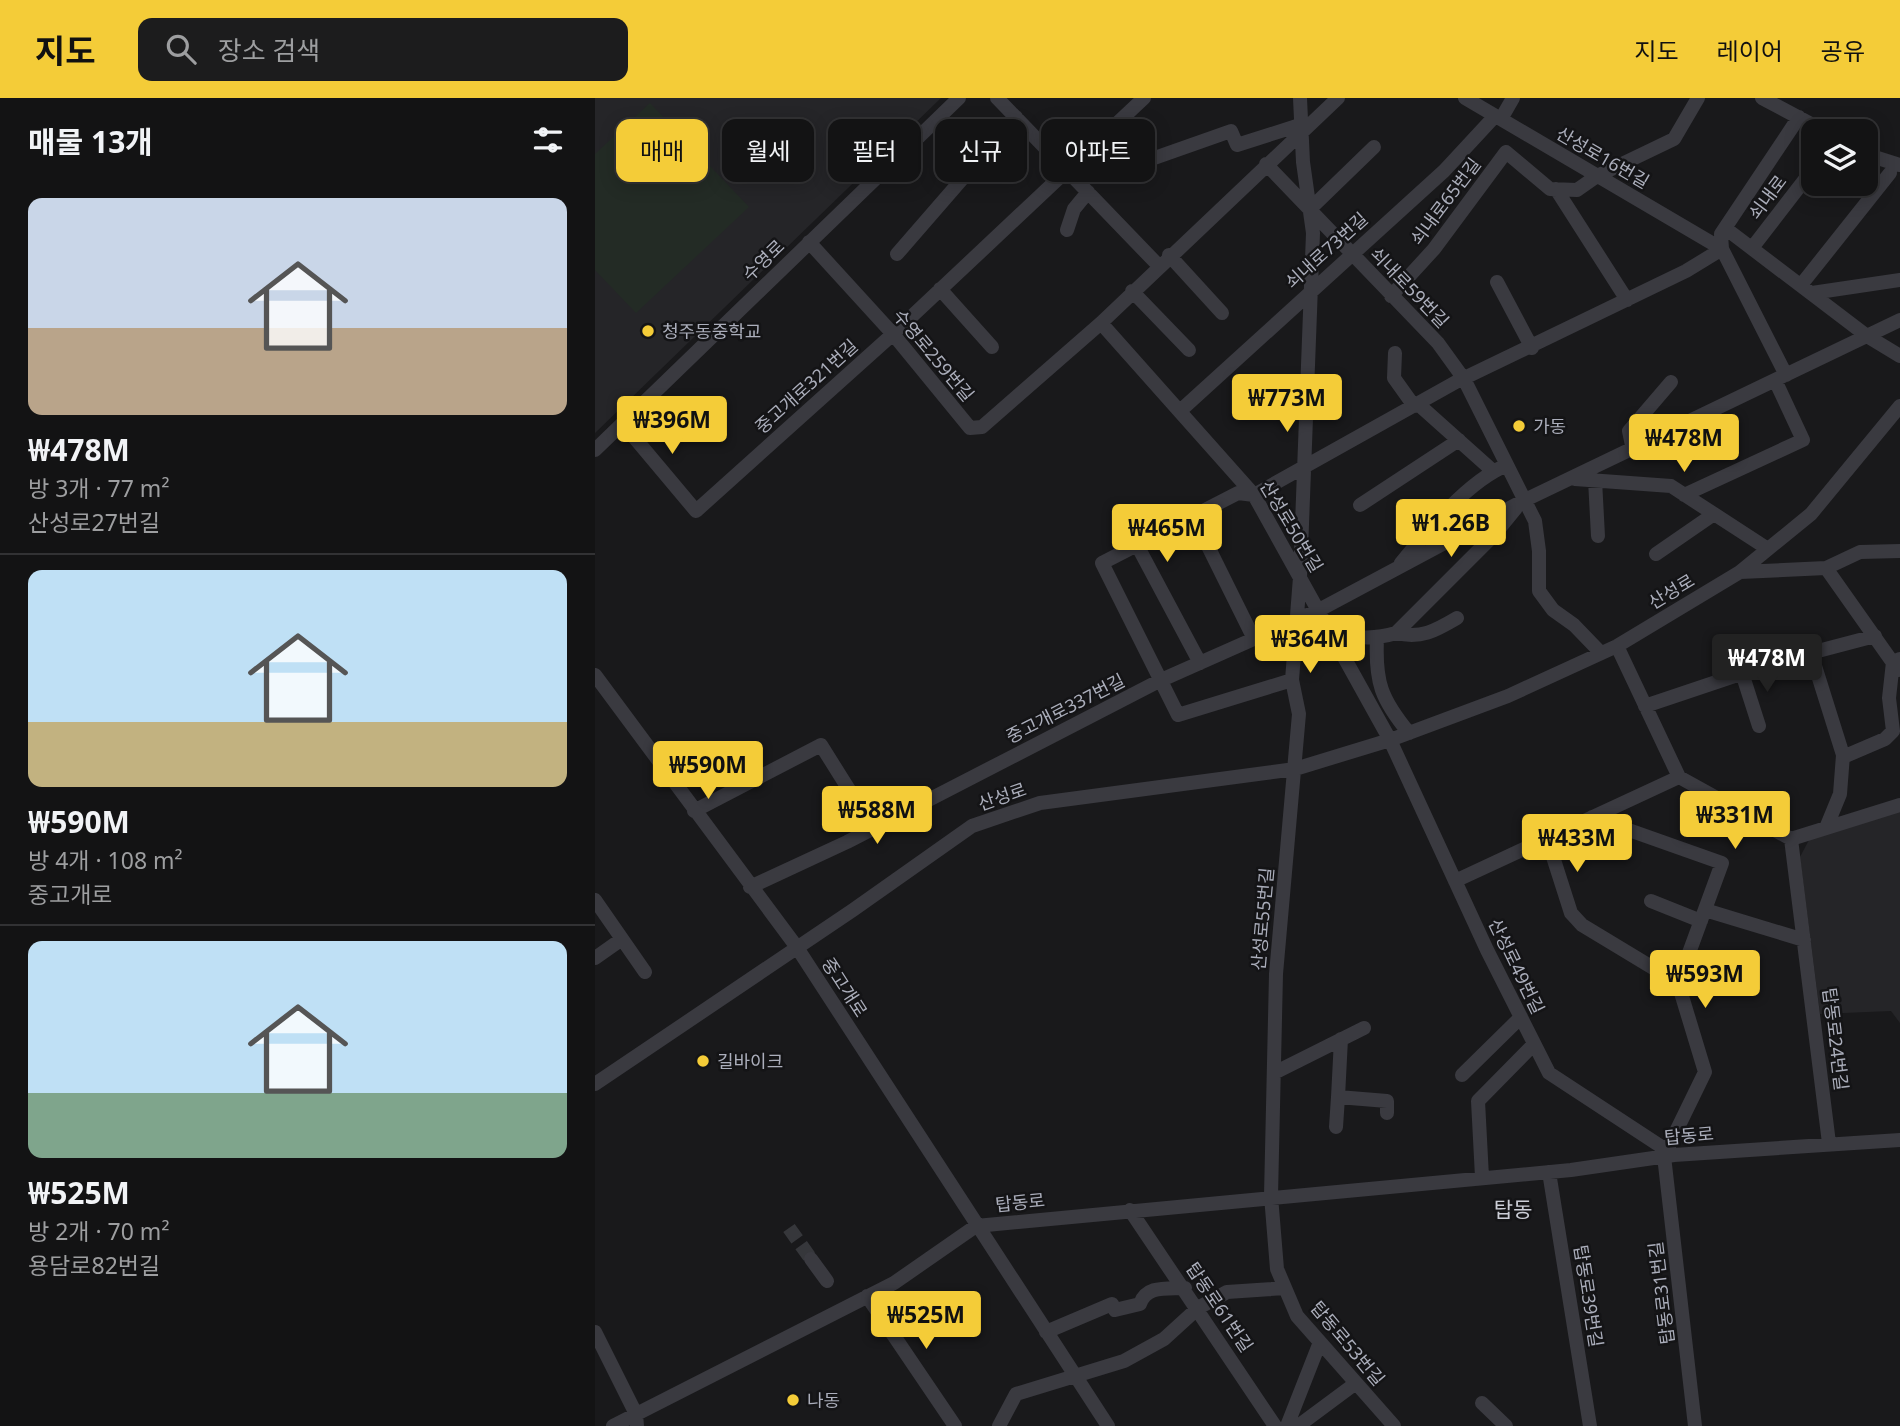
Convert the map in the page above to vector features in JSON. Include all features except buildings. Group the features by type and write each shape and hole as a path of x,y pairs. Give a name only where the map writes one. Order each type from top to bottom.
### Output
{"street":[{"name":"수영로","path":"595,450 959,98"},
{"path":"997,98 1041,143"},
{"name":"중고개로321번길","path":"1122,119 1144,98"},
{"path":"1300,98 1313,233 1300,577"},
{"name":"수영로259번길","path":"809,242 893,334 970,428 982,427 1101,323 1303,127 1338,98"},
{"name":"산성로16번길","path":"1465,98 1722,249"},
{"name":"쇠내로73번길","path":"1180,411 1444,171 1498,118 1513,98"},
{"path":"1556,189 1577,190 1597,176 1674,139 1698,98"},
{"path":"1762,98 1802,119"},
{"path":"897,254 1016,117"},
{"path":"1684,495 1803,440 1781,377 1722,249 1721,233 1799,117"},
{"name":"수영로259번길","path":"1155,158 1231,131 1237,145 1303,127"},
{"path":"1310,209 1374,147"},
{"name":"쇠내로65번길","path":"1391,296 1434,248 1506,152 1550,189 1556,189"},
{"path":"1806,289 1897,172 1878,161"},
{"name":"쇠내로59번길","path":"1266,164 1437,343 1464,379 1500,468 1535,521 1539,591 1553,610 1573,625 1601,653"},
{"name":"중고개로321번길","path":"622,424 696,511 893,334 1054,182"},
{"path":"1078,182 1222,313"},
{"name":"쇠내로","path":"1752,248 1801,185"},
{"path":"1556,189 1627,300"},
{"path":"1067,230 1075,209 1088,192"},
{"path":"1725,228 1867,336 1900,356"},
{"path":"1292,680 1178,715 1102,563 1238,493 1254,495 1464,379 1686,271 1722,249"},
{"path":"1806,289 1900,280"},
{"path":"1497,282 1532,347"},
{"path":"940,289 992,347"},
{"path":"1132,291 1189,350"},
{"name":"중고개로337번길","path":"750,887 873,828 1161,680 1319,610 1523,501 1574,479 1900,320"},
{"name":"산성로50번길","path":"1101,323 1254,495 1390,740"},
{"path":"1395,353 1394,378 1416,405 1459,440 1500,468"},
{"path":"1633,450 1629,431 1671,382"},
{"name":"산성로","path":"595,1084 853,910 972,826 1040,803 1295,769 1390,740 1508,696 1617,646 1740,572 1811,514 1900,406"},
{"path":"1360,505 1459,440"},
{"name":"중고개로337번길","path":"1397,568 1433,525 1500,468"},
{"path":"1574,479 1671,486 1768,549"},
{"path":"1595,480 1598,536"},
{"path":"1331,632 1354,638 1377,639 1396,633 1494,535 1523,501"},
{"path":"1656,554 1714,514"},
{"path":"1193,516 1254,639"},
{"path":"1137,545 1200,663"},
{"path":"1740,572 1826,568 1860,552 1900,551"},
{"path":"1826,568 1898,665 1889,698 1896,737 1843,757"},
{"name":"산성로55번길","path":"1271,1196 1276,974 1299,714 1292,680 1300,577"},
{"path":"1396,633 1413,637 1431,633 1457,618"},
{"path":"1645,706 1742,673 1875,636"},
{"path":"1377,639 1375,669 1385,703 1409,733"},
{"path":"1617,646 1679,777 1791,839 1900,806"},
{"path":"1811,653 1826,705 1832,712 1843,757 1840,794 1826,828"},
{"path":"1742,673 1759,726"},
{"name":"중고개로","path":"595,675 796,946 1108,1426"},
{"name":"산성로49번길","path":"1390,740 1549,1073 1668,1154"},
{"path":"694,811 821,746 873,828"},
{"path":"1455,881 1679,777"},
{"path":"1592,817 1722,863 1678,983 1705,1072 1668,1154"},
{"path":"1548,838 1571,913 1582,925 1678,983"},
{"name":"탑동로24번길","path":"1791,839 1829,1143"},
{"path":"595,900 645,972"},
{"path":"1651,901 1804,940"},
{"path":"595,958 622,939"},
{"path":"1462,1075 1521,1017"},
{"path":"1274,1073 1364,1028"},
{"path":"1336,1127 1341,1040"},
{"path":"1482,1177 1478,1101 1534,1044"},
{"path":"1338,1097 1387,1107"},
{"name":"탑동로","path":"613,1426 636,1420 894,1283 976,1226 1271,1196 1549,1172 1668,1154 1900,1140"},
{"name":"탑동로31번길","path":"1668,1154 1695,1426"},
{"name":"탑동로39번길","path":"1549,1172 1590,1426"},
{"name":"탑동로53번길","path":"1271,1196 1277,1269 1297,1316 1394,1426"},
{"name":"탑동로61번길","path":"1130,1210 1185,1288 1270,1424"},
{"path":"811,1259 827,1281"},
{"path":"1046,1332 1112,1304 1115,1310 1140,1304 1143,1294 1149,1290 1185,1288"},
{"path":"999,1426 1016,1394 1123,1361 1146,1350 1198,1308 1227,1292 1285,1288"},
{"path":"867,1296 955,1426"},
{"path":"595,1332 601,1357 636,1420"},
{"path":"1287,1426 1320,1342"},
{"path":"1298,1426 1356,1383"},
{"path":"1482,1403 1506,1426"}],"shaded area":[{"name":"청주동중학교","path":"595,98 941,98 919,119 828,119 828,182 854,182 595,433"},
{"path":"650,103 665,119 633,119"},
{"path":"616,135 616,182 708,182 708,164 722,182 725,182 749,207 636,313 595,270 595,154"},
{"path":"1900,811 1900,1023 1891,1011 1820,1014 1800,857 1810,838"}],"tunnel":[{"path":"789,1228 811,1259"}],"place":[{"name":"청주동중학교","path":"648,331"},
{"name":"가동","path":"1519,426"},
{"name":"길바이크","path":"703,1061"},
{"name":"나동","path":"793,1400"}],"district":[{"name":"탑동","path":"1513,1209"}]}
